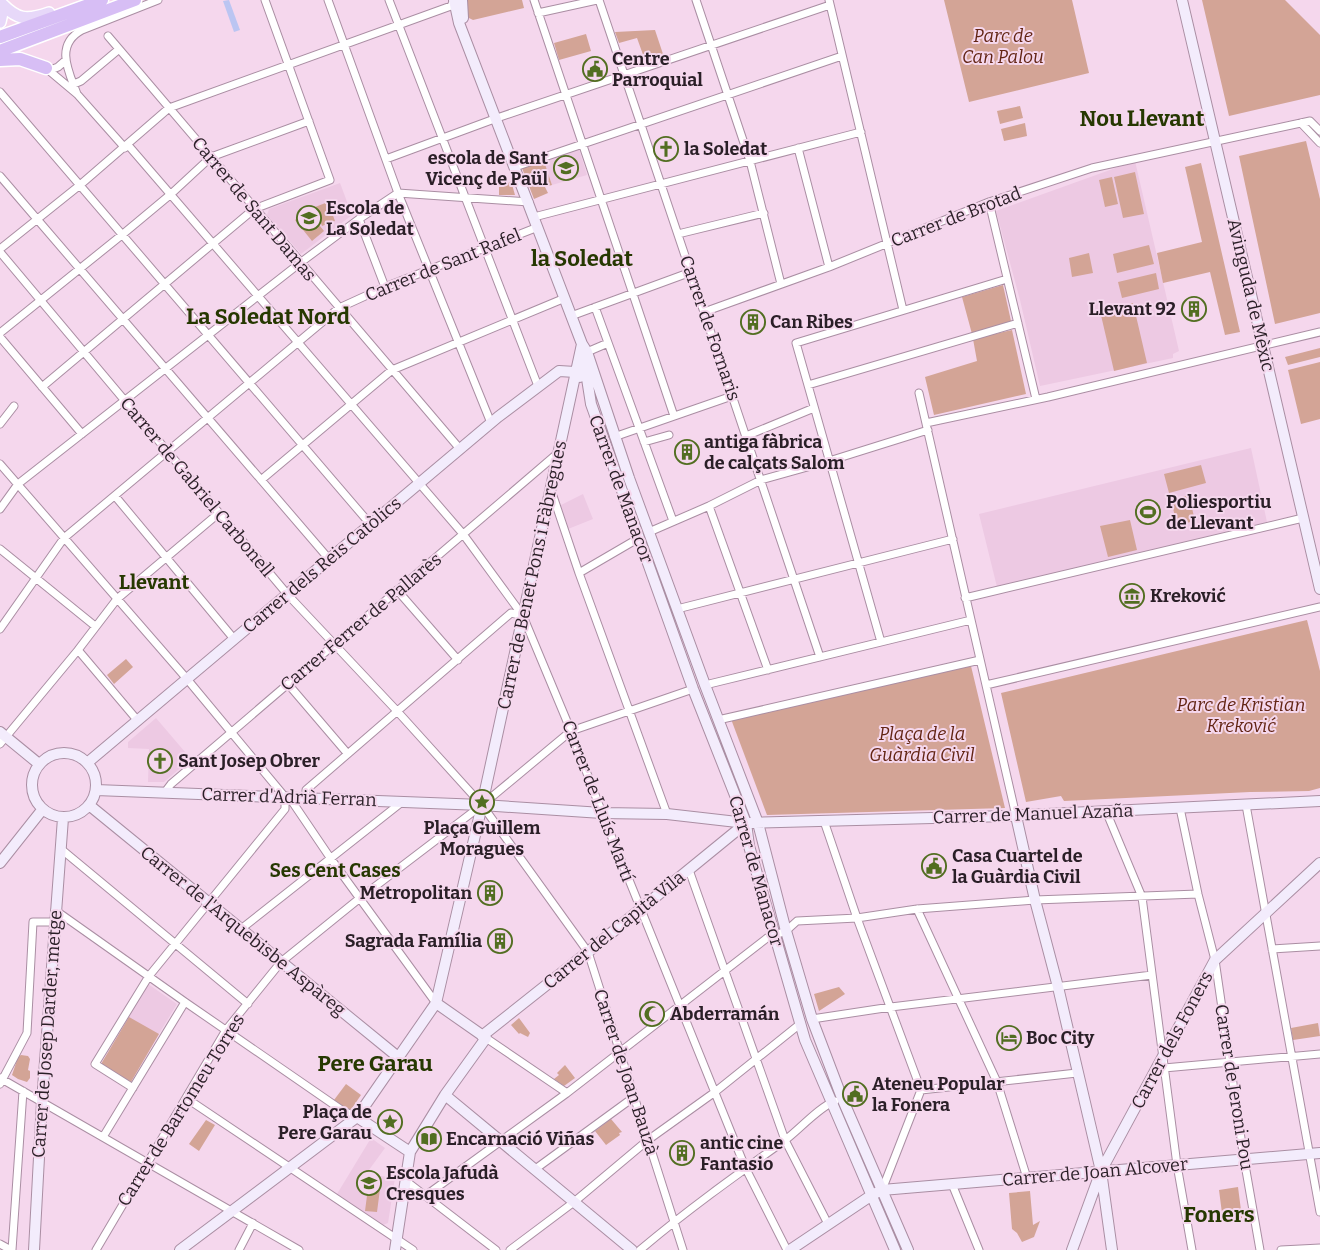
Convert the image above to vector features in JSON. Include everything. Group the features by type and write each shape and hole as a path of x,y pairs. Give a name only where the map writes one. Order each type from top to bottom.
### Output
{"highway":[{"path":"0,37 102,0"},
{"path":"0,51 134,4"},
{"path":"0,56 134,4"},
{"path":"0,32 37,17"},
{"path":"0,60 20,59 49,69"}],"main road":[{"path":"0,2 18,17 28,19 84,0"},
{"path":"0,8 2,13 0,22"}],"street":[{"path":"77,94 66,60 68,44 76,33 134,4 158,0"},
{"path":"42,387 254,209 330,180 265,0"},
{"path":"328,0 398,193 491,423"},
{"path":"389,0 538,386"},
{"path":"534,0 674,416"},
{"path":"538,13 598,0"},
{"name":"Carrer de Fornaris","path":"598,0 820,657"},
{"path":"696,0 750,161 781,284"},
{"name":"Avinguda de Mèxic","path":"1182,0 1320,589"},
{"path":"386,159 497,118 711,46 829,2 903,310"},
{"path":"0,250 80,185 169,108 455,3"},
{"name":"Carrer de Manacor","path":"455,3 462,17 466,39"},
{"name":"Carrer de Manacor","path":"455,3 466,39 571,316 583,352 595,403 614,438 758,823 786,931 812,1019 842,1098 908,1250"},
{"name":"Carrer de Sant Damas","path":"108,36 460,449"},
{"path":"74,84 81,81 118,50"},
{"path":"516,167 842,56"},
{"path":"49,69 58,67 66,60"},
{"path":"49,69 74,84"},
{"name":"Carrer de Lluís Martí","path":"49,69 77,94 171,194 463,534 523,616 572,731 640,909 745,1167 789,1250"},
{"path":"0,92 372,525"},
{"name":"Carrer de Brotad","path":"704,312 829,267 989,202 1092,168 1320,118"},
{"path":"0,333 171,194 211,157 309,121"},
{"path":"1310,121 1320,131"},
{"path":"1301,123 1320,143"},
{"path":"534,217 860,132"},
{"path":"798,148 829,267"},
{"path":"0,176 330,560"},
{"path":"0,509 18,484 258,295 359,219 398,193 529,202"},
{"path":"989,202 1036,399"},
{"path":"678,234 764,213"},
{"path":"359,219 385,287"},
{"name":"Carrer de Sant Rafel","path":"0,630 64,538 339,308 385,287 538,227"},
{"name":"Carrer de Gabriel Carbonell","path":"0,250 167,453 288,594 397,710 482,805"},
{"path":"571,316 690,272"},
{"path":"881,642 796,343 1007,279"},
{"path":"261,480 392,370 564,298"},
{"path":"595,307 672,522"},
{"path":"808,385 1018,323"},
{"path":"649,532 709,506 761,480 829,461 927,426 1320,332"},
{"path":"0,337 82,434"},
{"path":"583,352 608,343"},
{"name":"Carrer de Manacor","path":"583,352 588,385 639,538 693,689 746,823 749,846 805,1040 895,1250"},
{"name":"Carrer dels Reis Catòlics","path":"88,764 491,423 583,352"},
{"name":"Carrer de Benet Pons i Fàbregues","path":"436,1003 482,805 575,372 583,352"},
{"path":"559,371 575,372 588,385"},
{"path":"559,371 567,380 570,402"},
{"path":"919,393 1035,900 1058,987 1101,1171 1112,1250"},
{"path":"614,438 732,396"},
{"name":"Carrer de Manacor","path":"570,402 578,400 595,403"},
{"path":"0,424 14,406"},
{"path":"746,436 814,408"},
{"path":"644,442 669,435"},
{"name":"Carrer Ferrer de Pallarès","path":"165,792 170,784 558,453"},
{"path":"0,464 287,797 436,1003 567,1093"},
{"path":"551,490 579,573 667,814"},
{"path":"115,496 234,639"},
{"path":"709,506 768,670"},
{"path":"39,764 2,737 78,650 117,599 219,513"},
{"path":"966,598 1303,518"},
{"path":"579,573 639,538"},
{"path":"677,609 953,539"},
{"path":"0,549 95,626"},
{"path":"398,590 458,660"},
{"path":"986,684 1320,607"},
{"path":"306,798 306,790 347,753 511,613 523,616"},
{"path":"677,644 689,655 695,673 705,685 971,620"},
{"path":"78,650 138,721"},
{"path":"718,720 980,660"},
{"path":"288,684 347,753"},
{"path":"572,731 693,689"},
{"name":"Carrer de Bartomeu Torres","path":"96,1250 226,1030 281,962 360,898 482,805 572,731"},
{"path":"58,753 69,753 79,757 88,764 96,780 96,790 89,805 77,814 63,818 52,816 42,810 32,793 31,782 39,764 48,757 58,753"},
{"name":"Carrer d'Adrià Ferran","path":"96,790 482,805 602,813"},
{"path":"133,1088 95,1064 148,976 285,809 287,797"},
{"name":"Carrer de Manuel Azaña","path":"602,813 667,814 758,823 1016,816 1320,801"},
{"path":"241,929 402,802"},
{"name":"Carrer de l'Arquebisbe Aspàreg","path":"89,805 398,1057"},
{"name":"Carrer de Joan Bauzà","path":"482,805 588,952 683,1250"},
{"path":"1246,805 1292,1056 1315,1153 1320,1212"},
{"name":"Carrer de Jeroni Pou","path":"1180,808 1198,894 1215,960 1244,1159 1260,1250"},
{"path":"0,864 42,810"},
{"path":"1106,811 1142,897 1177,1165 1192,1250"},
{"name":"Carrer de Josep Darder, metge","path":"34,1250 54,922 63,818"},
{"path":"824,821 857,918 921,1090 882,1190"},
{"name":"Carrer del Capità Vila","path":"484,1037 746,823"},
{"path":"61,850 248,1004"},
{"name":"Carrer dels Foners","path":"1072,1250 1101,1171 1163,1063 1215,960 1320,863"},
{"path":"689,870 785,1140 828,1224"},
{"path":"425,1196 567,1093 767,938 786,931 797,921 857,918 917,909 1035,900 1198,894"},
{"path":"917,909 997,1082 1027,1178"},
{"path":"55,910 343,1111 357,1117 410,1152"},
{"path":"54,922 33,922 27,1032 1,1080 299,1250"},
{"path":"1272,949 1320,946"},
{"path":"812,1019 959,998 1152,974"},
{"path":"103,1137 185,1002"},
{"path":"180,1250 357,1117 436,1003"},
{"path":"510,1250 574,1202 648,1140 715,1092 800,1024"},
{"path":"395,1250 410,1152 484,1037"},
{"path":"1163,1063 1230,1062 1320,1054"},
{"path":"921,1090 1077,1073"},
{"name":"Carrer de Josep Darder, metge","path":"11,1250 23,1091"},
{"path":"445,1095 632,1250"},
{"path":"534,1170 634,1097"},
{"path":"186,1098 413,1250"},
{"path":"640,1250 745,1167 785,1140 832,1102 842,1098"},
{"name":"Carrer de Joan Alcover","path":"789,1250 882,1190 1315,1153"},
{"path":"406,1181 496,1250"},
{"path":"952,1184 979,1250"},
{"path":"239,1250 253,1223"},
{"path":"0,1244 11,1250"},
{"path":"1281,1250 1320,1248"}],"shaded area":[{"name":"escola de Sant Vicenç de Paül","path":"579,149 587,175 552,185 544,161"},
{"path":"1135,161 1179,351 1173,354 1173,358 1040,386 1020,300 996,211"},
{"name":"Escola de La Soledat","path":"340,183 352,215 301,254 267,215 269,209"},
{"path":"1251,448 1267,522 997,587 979,514"},
{"path":"583,494 593,519 568,529 559,506"},
{"path":"156,718 191,759 164,782 148,782 149,749 128,748 128,742"},
{"path":"148,984 177,1004 151,1047 121,1030"},
{"name":"Escola Jafudà Cresques","path":"371,1138 385,1148 366,1174 395,1178 388,1223 383,1225 337,1194"}],"green space":[{"path":"468,0 522,0 524,8 473,20 467,17"},
{"name":"Parc de Can Palou","path":"944,0 1072,0 1089,73 969,102"},
{"path":"1202,0 1285,0 1320,35 1320,95 1229,116"},
{"path":"655,30 664,57 646,63 637,38 619,43 615,32"},
{"path":"586,34 591,51 559,60 554,43"},
{"path":"1020,106 1023,118 1000,124 997,111"},
{"path":"1025,123 1027,136 1004,141 1001,129"},
{"path":"1306,141 1320,199 1320,313 1275,324 1239,156"},
{"path":"544,161 552,185 545,187 548,193 534,199 522,168"},
{"path":"1201,163 1240,332 1225,335 1210,272 1163,283 1157,253 1202,242 1185,167"},
{"path":"1135,172 1144,214 1123,218 1114,177"},
{"path":"1112,177 1118,204 1105,207 1099,180"},
{"path":"511,181 515,195 499,195 499,187 503,187"},
{"path":"328,202 335,221 322,226 315,207"},
{"path":"307,210 324,231 312,241 295,220"},
{"path":"1149,245 1154,264 1117,273 1113,254"},
{"path":"1089,253 1093,273 1072,277 1069,258"},
{"path":"1156,273 1159,289 1122,298 1118,282"},
{"path":"1003,285 1011,321 972,334 962,297"},
{"path":"1133,303 1147,363 1114,371 1100,311"},
{"path":"1012,330 1026,394 934,415 925,377 977,361 973,339"},
{"path":"1320,348 1320,357 1288,365 1285,357"},
{"path":"1320,362 1320,419 1301,424 1288,370"},
{"path":"1201,465 1206,483 1169,493 1164,474"},
{"path":"1189,495 1195,521 1177,525 1171,500"},
{"path":"1130,520 1137,550 1108,557 1100,526"},
{"name":"Parc de Kristian Kreković","path":"1307,620 1320,671 1320,788 1309,791 1064,801 1061,796 1026,802 1001,693"},
{"path":"126,659 133,667 114,684 107,675"},
{"name":"Plaça de la Guàrdia Civil","path":"971,666 1005,808 767,815 731,719"},
{"path":"839,987 845,994 819,1011 814,994"},
{"path":"129,1017 159,1034 131,1082 101,1064"},
{"path":"519,1018 530,1033 528,1037 519,1034 511,1025"},
{"path":"1318,1023 1320,1036 1293,1040 1291,1028"},
{"path":"21,1055 28,1056 30,1059 28,1070 30,1071 30,1078 27,1082 12,1075 18,1057"},
{"path":"565,1065 575,1078 564,1086 554,1079"},
{"path":"346,1084 361,1095 350,1111 334,1100"},
{"path":"611,1119 622,1132 606,1145 595,1131"},
{"path":"206,1120 215,1125 199,1151 189,1144"},
{"path":"1238,1187 1242,1218 1223,1221 1219,1190"},
{"path":"368,1188 380,1189 377,1212 365,1211"},
{"path":"1030,1191 1033,1225 1040,1221 1034,1237 1022,1242 1017,1233 1012,1229 1009,1193"}],"water":[{"path":"229,0 240,30 234,32 223,1"}],"place":[{"name":"Centre Parroquial","path":"595,69"},
{"name":"la Soledat","path":"666,149"},
{"name":"escola de Sant Vicenç de Paül","path":"566,168"},
{"name":"Escola de La Soledat","path":"309,218"},
{"name":"Llevant 92","path":"1194,309"},
{"name":"Can Ribes","path":"753,322"},
{"name":"antiga fàbrica de calçats Salom","path":"687,452"},
{"name":"Poliesportiu de Llevant","path":"1148,512"},
{"name":"Kreković","path":"1132,596"},
{"name":"Sant Josep Obrer","path":"160,761"},
{"name":"Plaça Guillem Moragues","path":"482,802"},
{"name":"Casa Cuartel de la Guàrdia Civil","path":"934,866"},
{"name":"Metropolitan","path":"490,893"},
{"name":"Sagrada Família","path":"500,941"},
{"name":"Abderramán","path":"652,1014"},
{"name":"Boc City","path":"1009,1038"},
{"name":"Ateneu Popular la Fonera","path":"855,1094"},
{"name":"Plaça de Pere Garau","path":"390,1122"},
{"name":"Encarnació Viñas","path":"429,1139"},
{"name":"antic cine Fantasio","path":"682,1153"},
{"name":"Escola Jafudà Cresques","path":"369,1183"}],"district":[{"name":"Nou Llevant","path":"1142,118"},
{"name":"la Soledat","path":"582,258"},
{"name":"La Soledat Nord","path":"268,316"},
{"name":"Llevant","path":"154,582"},
{"name":"Ses Cent Cases","path":"335,870"},
{"name":"Pere Garau","path":"375,1063"},
{"name":"Foners","path":"1219,1214"}]}
